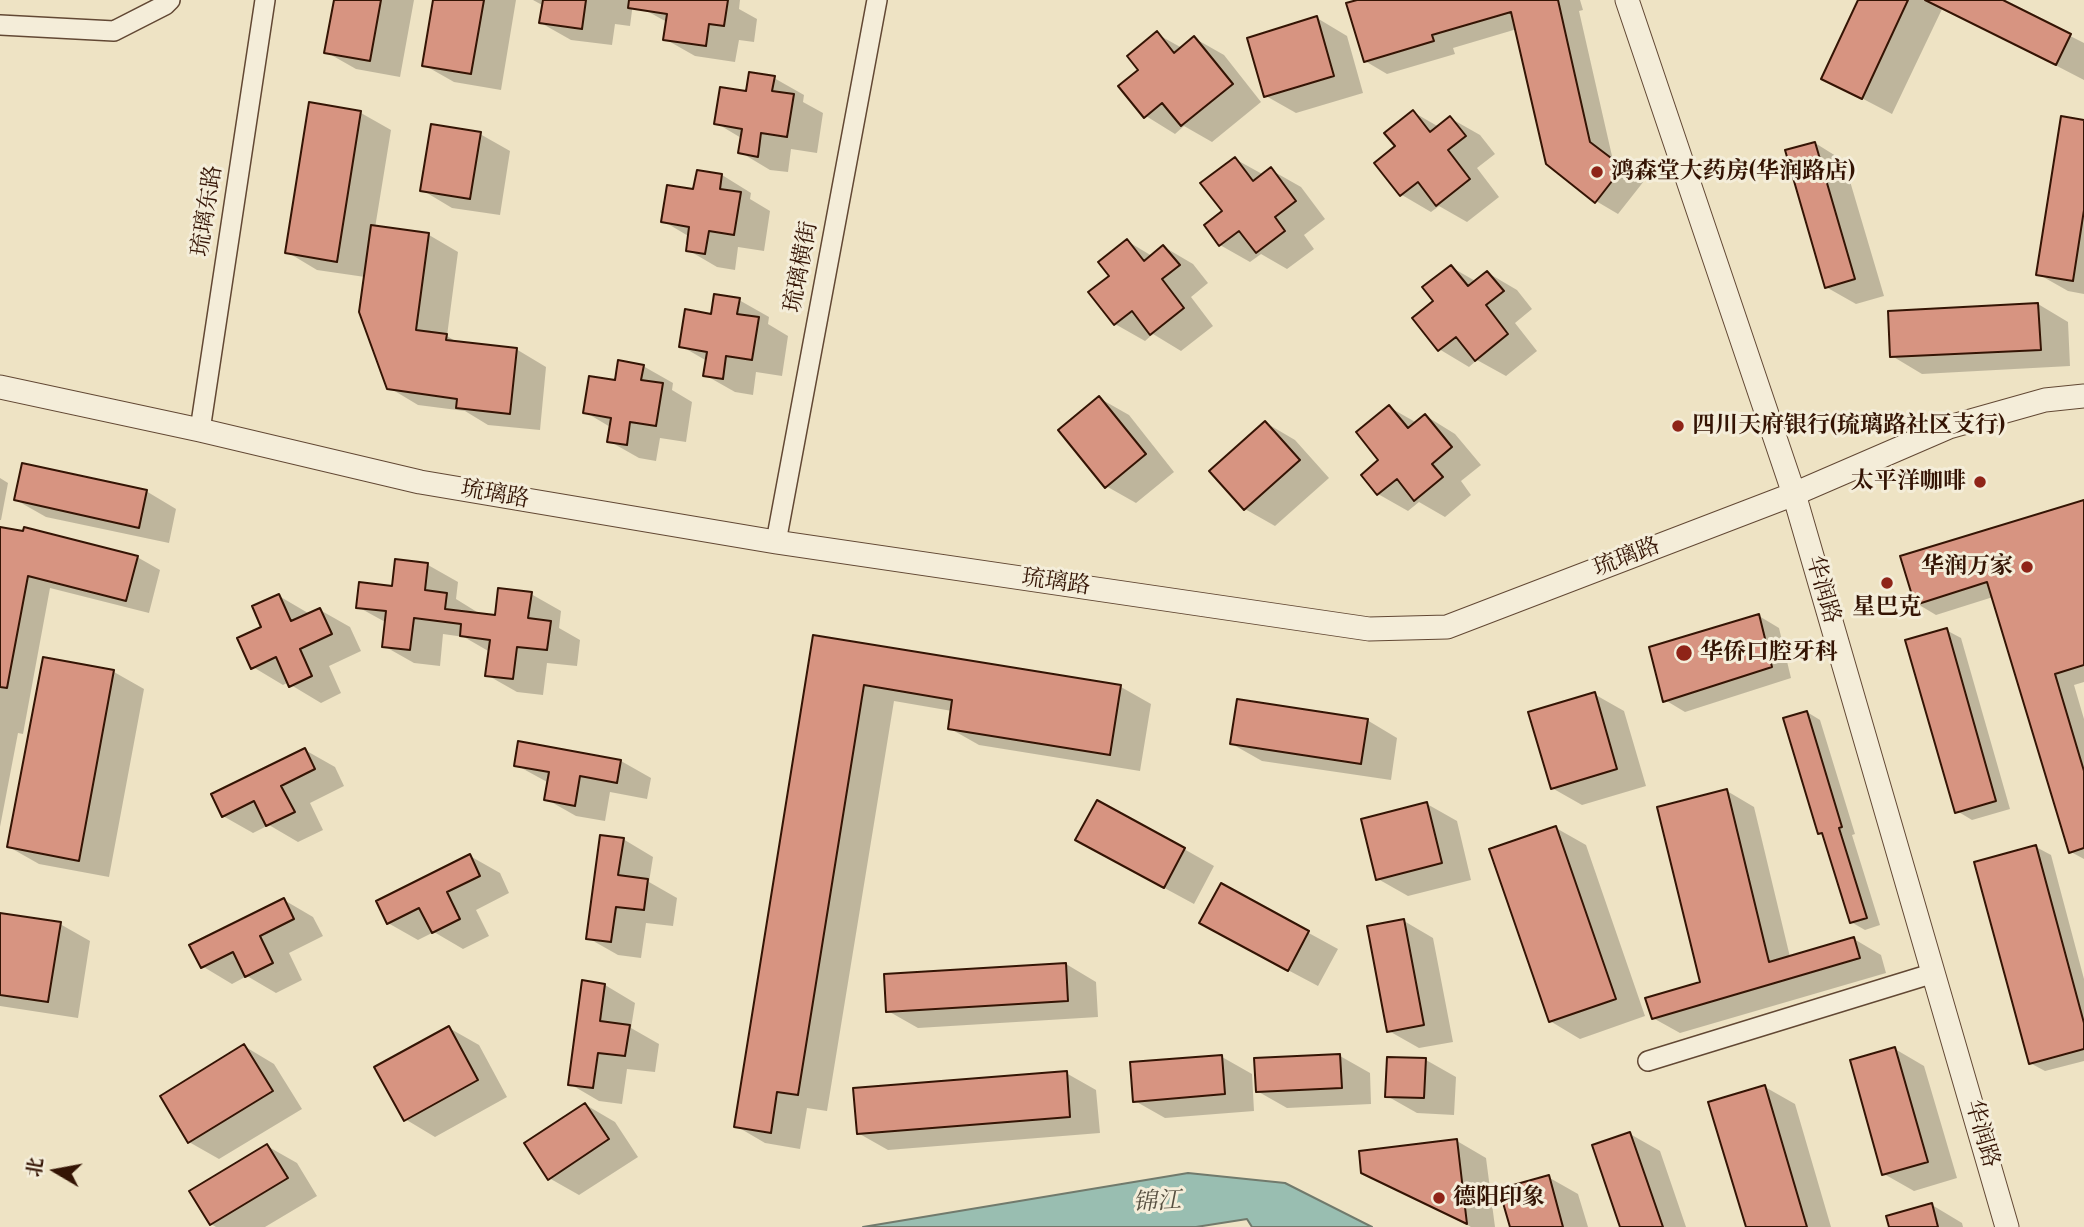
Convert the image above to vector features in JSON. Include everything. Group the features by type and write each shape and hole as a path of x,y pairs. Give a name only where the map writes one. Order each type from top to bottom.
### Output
{"street":[{"path":"0,25 114,31 170,0"},
{"name":"琉璃东路","path":"200,430 265,0"},
{"name":"琉璃横街","path":"776,542 877,0"},
{"name":"华润路","path":"1627,0 1794,494 2007,1227"},
{"name":"琉璃路","path":"0,387 200,430 420,482 776,542 1369,629 1447,627 1794,494 1949,427 2045,400 2084,396"},
{"path":"1648,1061 1934,973"}],"water":[{"name":"锦江","path":"1188,1173 1285,1183 1372,1227 1252,1227 1247,1219 1196,1227 863,1227"}],"building":[{"path":"334,0 381,0 370,61 324,53"},
{"path":"433,0 484,0 471,74 422,66"},
{"path":"543,0 586,0 582,29 539,23"},
{"path":"629,0 728,0 724,26 709,24 706,46 663,40 667,14 628,8"},
{"path":"1357,0 1558,0 1590,142 1623,167 1595,203 1546,164 1511,12 1432,35 1434,41 1364,62 1346,3"},
{"path":"1858,0 1908,0 1862,99 1821,79"},
{"path":"1925,0 2003,0 2071,34 2056,65"},
{"path":"1317,16 1334,76 1264,97 1247,38"},
{"path":"1157,31 1174,53 1194,36 1233,84 1181,126 1162,103 1144,118 1118,86 1138,70 1127,56"},
{"path":"749,72 775,76 772,91 794,94 787,137 761,133 758,157 738,153 742,129 714,124 720,87 746,91"},
{"path":"309,102 361,111 337,262 285,253"},
{"path":"1413,110 1430,132 1450,116 1466,136 1448,150 1470,179 1436,206 1418,182 1400,196 1374,163 1395,146 1384,133"},
{"path":"2061,116 2084,120 2084,210 2073,281 2036,275"},
{"path":"431,124 481,132 470,199 420,191"},
{"path":"1815,142 1855,279 1825,288 1785,150"},
{"path":"1235,157 1253,181 1271,167 1296,201 1275,217 1285,231 1256,253 1239,231 1219,246 1204,225 1222,211 1200,183"},
{"path":"697,170 722,174 720,189 741,192 734,235 709,231 705,254 686,251 689,227 661,222 667,185 693,189"},
{"path":"371,225 429,233 416,330 447,334 446,340 517,348 510,414 456,408 457,399 387,389 359,312"},
{"path":"1127,239 1144,261 1163,245 1180,265 1162,279 1184,308 1150,335 1132,311 1114,325 1088,292 1109,276 1098,262"},
{"path":"1451,265 1468,286 1487,271 1504,291 1486,305 1508,334 1475,361 1456,337 1438,351 1412,318 1433,301 1422,287"},
{"path":"714,294 740,298 737,314 759,317 752,360 726,356 723,379 703,376 707,352 679,347 685,309 711,314"},
{"path":"2038,303 2041,350 1890,357 1888,311"},
{"path":"618,360 644,365 641,380 663,383 656,426 630,422 627,445 607,442 611,418 583,413 589,376 615,380"},
{"path":"1099,396 1146,454 1105,488 1058,430"},
{"path":"1389,405 1408,428 1425,414 1452,447 1432,464 1443,477 1414,501 1397,479 1377,495 1361,475 1378,460 1356,432"},
{"path":"1265,421 1300,460 1244,510 1209,471"},
{"path":"22,463 147,490 139,528 14,500"},
{"path":"2084,500 2084,665 2055,674 2084,771 2084,848 2069,853 1987,582 1915,605 1900,556"},
{"path":"0,527 23,531 24,527 138,556 126,601 28,576 7,688 0,687"},
{"path":"395,559 428,563 425,590 447,593 445,609 495,615 498,588 532,592 528,618 551,621 547,650 517,647 513,679 485,676 490,640 460,636 461,624 414,618 410,650 382,647 386,611 356,608 359,582 392,586"},
{"path":"279,594 291,621 320,608 332,634 300,649 312,676 289,687 276,657 251,669 237,638 261,627 252,606"},
{"path":"1759,614 1772,667 1663,702 1649,647"},
{"path":"1947,628 1996,801 1955,813 1905,640"},
{"path":"813,635 1121,685 1110,755 948,729 952,700 864,685 798,1095 777,1092 771,1133 734,1127"},
{"path":"43,657 114,670 79,861 7,847"},
{"path":"1595,692 1617,769 1551,789 1528,712"},
{"path":"1237,699 1368,719 1361,764 1230,744"},
{"path":"1807,711 1867,918 1850,923 1822,833 1818,834 1783,718"},
{"path":"518,741 621,760 617,783 580,776 575,806 544,800 549,772 514,766"},
{"path":"305,748 315,769 281,786 295,812 266,826 254,801 222,817 211,794"},
{"path":"1727,789 1769,962 1854,937 1860,958 1652,1019 1645,998 1700,982 1657,807"},
{"path":"1097,800 1185,848 1164,888 1075,840"},
{"path":"1427,802 1442,863 1376,880 1361,819"},
{"path":"1556,826 1616,999 1549,1022 1489,849"},
{"path":"600,835 624,838 618,875 648,879 644,910 616,907 611,942 586,939"},
{"path":"2036,845 2084,1023 2084,1049 2029,1064 1974,862"},
{"path":"470,854 480,876 447,892 460,919 432,933 419,908 387,924 376,901"},
{"path":"1221,883 1309,931 1288,971 1199,923"},
{"path":"284,898 294,919 260,936 273,963 245,977 233,952 201,968 189,945"},
{"path":"0,913 61,922 48,1002 0,995"},
{"path":"1404,919 1424,1025 1387,1032 1367,926"},
{"path":"1066,963 1068,1001 886,1012 884,974"},
{"path":"582,980 605,984 600,1021 630,1025 625,1056 598,1053 593,1088 568,1085"},
{"path":"449,1026 478,1080 404,1121 374,1067"},
{"path":"244,1044 273,1091 188,1143 160,1096"},
{"path":"1895,1047 1928,1162 1882,1175 1850,1060"},
{"path":"1340,1054 1342,1088 1256,1092 1254,1058"},
{"path":"1222,1055 1225,1094 1133,1102 1130,1062"},
{"path":"1387,1057 1426,1058 1424,1098 1385,1097"},
{"path":"1067,1071 1070,1117 857,1134 853,1088"},
{"path":"1765,1085 1807,1227 1746,1227 1708,1102"},
{"path":"585,1103 609,1139 548,1180 524,1143"},
{"path":"1630,1132 1663,1227 1620,1227 1592,1145"},
{"name":"德阳印象","path":"1457,1139 1467,1224 1361,1173 1359,1151"},
{"path":"267,1144 288,1178 210,1225 189,1191"},
{"path":"1549,1175 1563,1227 1510,1227 1499,1189"},
{"path":"1932,1203 1938,1227 1889,1227 1886,1216"}],"place":[{"name":"鸿森堂大药房(华润路店)","path":"1597,172"},
{"name":"四川天府银行(琉璃路社区支行)","path":"1678,426"},
{"name":"太平洋咖啡","path":"1980,482"},
{"name":"华润万家","path":"2027,567"},
{"name":"星巴克","path":"1887,583"},
{"name":"华侨口腔牙科","path":"1684,653"},
{"name":"德阳印象","path":"1439,1198"}]}
